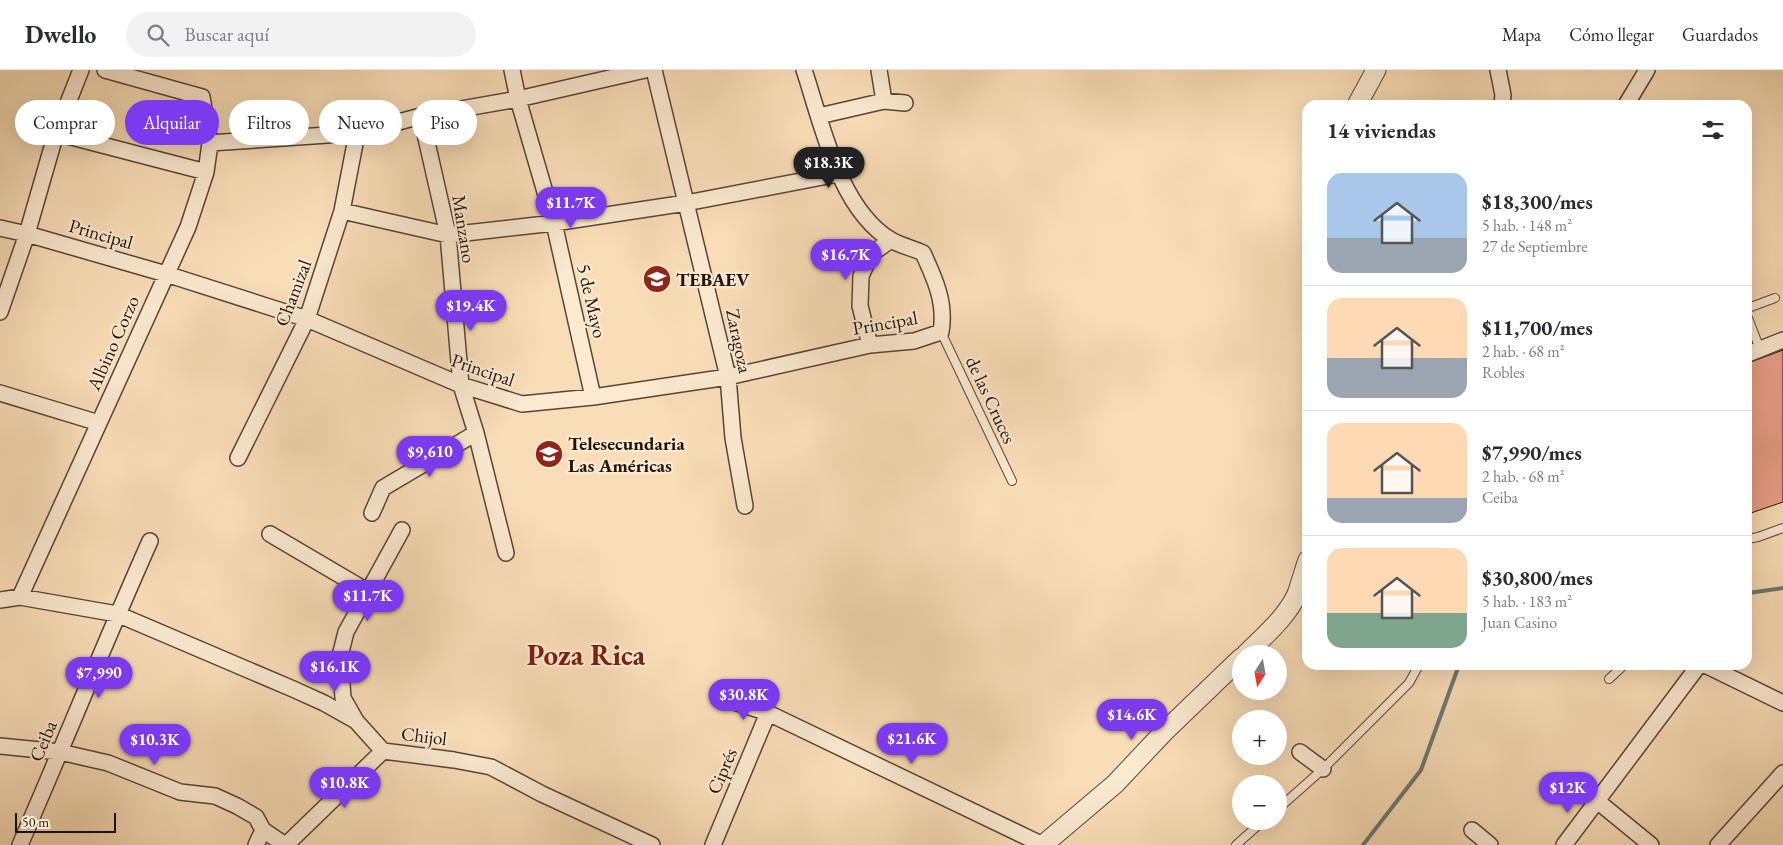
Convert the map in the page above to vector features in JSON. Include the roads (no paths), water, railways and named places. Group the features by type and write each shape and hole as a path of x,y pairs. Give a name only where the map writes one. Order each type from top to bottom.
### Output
{"street":[{"path":"69,100 81,70"},
{"name":"Albino Corzo","path":"105,70 202,97 203,100"},
{"name":"5 de Mayo","path":"512,70 518,99 554,223 593,397"},
{"path":"477,106 518,99 645,70"},
{"name":"Zaragoza","path":"654,70 728,377 733,438 745,506"},
{"path":"804,70 838,174 865,219 892,240 923,253 935,277 942,302 943,318 941,332"},
{"path":"879,70 884,102"},
{"path":"1361,100 1376,70"},
{"path":"1498,70 1502,100"},
{"path":"1629,100 1647,70"},
{"path":"820,116 884,102 905,103"},
{"path":"219,142 319,136"},
{"path":"0,312 27,234 53,145"},
{"path":"102,145 206,172"},
{"name":"Albino Corzo","path":"20,596 188,227 206,172 210,145"},
{"name":"Chamizal","path":"238,458 307,319 342,211 355,145"},
{"name":"Manzano","path":"428,145 448,235 461,385 476,432 506,553"},
{"path":"342,211 448,235 554,223 686,203 838,174"},
{"name":"Principal","path":"0,228 166,274 307,319 461,385 522,404 593,397 728,377 870,345 914,341 941,332"},
{"path":"870,345 860,306 861,276 871,254 892,240"},
{"path":"1754,351 1783,340"},
{"path":"0,393 99,423"},
{"path":"372,513 382,488 476,432"},
{"path":"356,721 343,698 340,656 346,632 402,530"},
{"path":"270,534 367,591"},
{"name":"Ceiba","path":"20,845 117,614 150,541"},
{"path":"1256,645 1286,610 1296,595 1302,578"},
{"name":"Chijol","path":"0,600 20,596 117,614 293,688 356,721 383,751 454,760 491,767 542,794 652,845"},
{"path":"728,700 768,713 1043,845 1115,784 1163,733 1232,667"},
{"path":"1564,845 1695,670"},
{"path":"1715,670 1783,703"},
{"name":"Ciprés","path":"713,845 768,713"},
{"path":"0,746 60,752 108,763 180,792 214,796 256,817 263,830 286,845 383,751"},
{"path":"1300,752 1323,769"},
{"path":"1718,845 1783,773"},
{"path":"1596,800 1651,845"},
{"path":"256,845 263,830"},
{"path":"1472,830 1490,845"}],"lane":[{"path":"1752,307 1775,298"},
{"name":"de las Cruces","path":"941,332 1012,482"},
{"path":"1752,538 1783,528"},
{"path":"1287,801 1323,769 1409,684 1416,670"},
{"path":"1609,679 1619,670"},
{"path":"1236,845 1253,830"}],"waterway":[{"path":"1752,592 1783,588"},
{"path":"1363,845 1421,770 1457,670"}],"place":[{"name":"TEBAEV","path":"657,279"},
{"name":"Telesecundaria Las Américas","path":"549,454"}],"district":[{"name":"Poza Rica","path":"586,655"}]}
